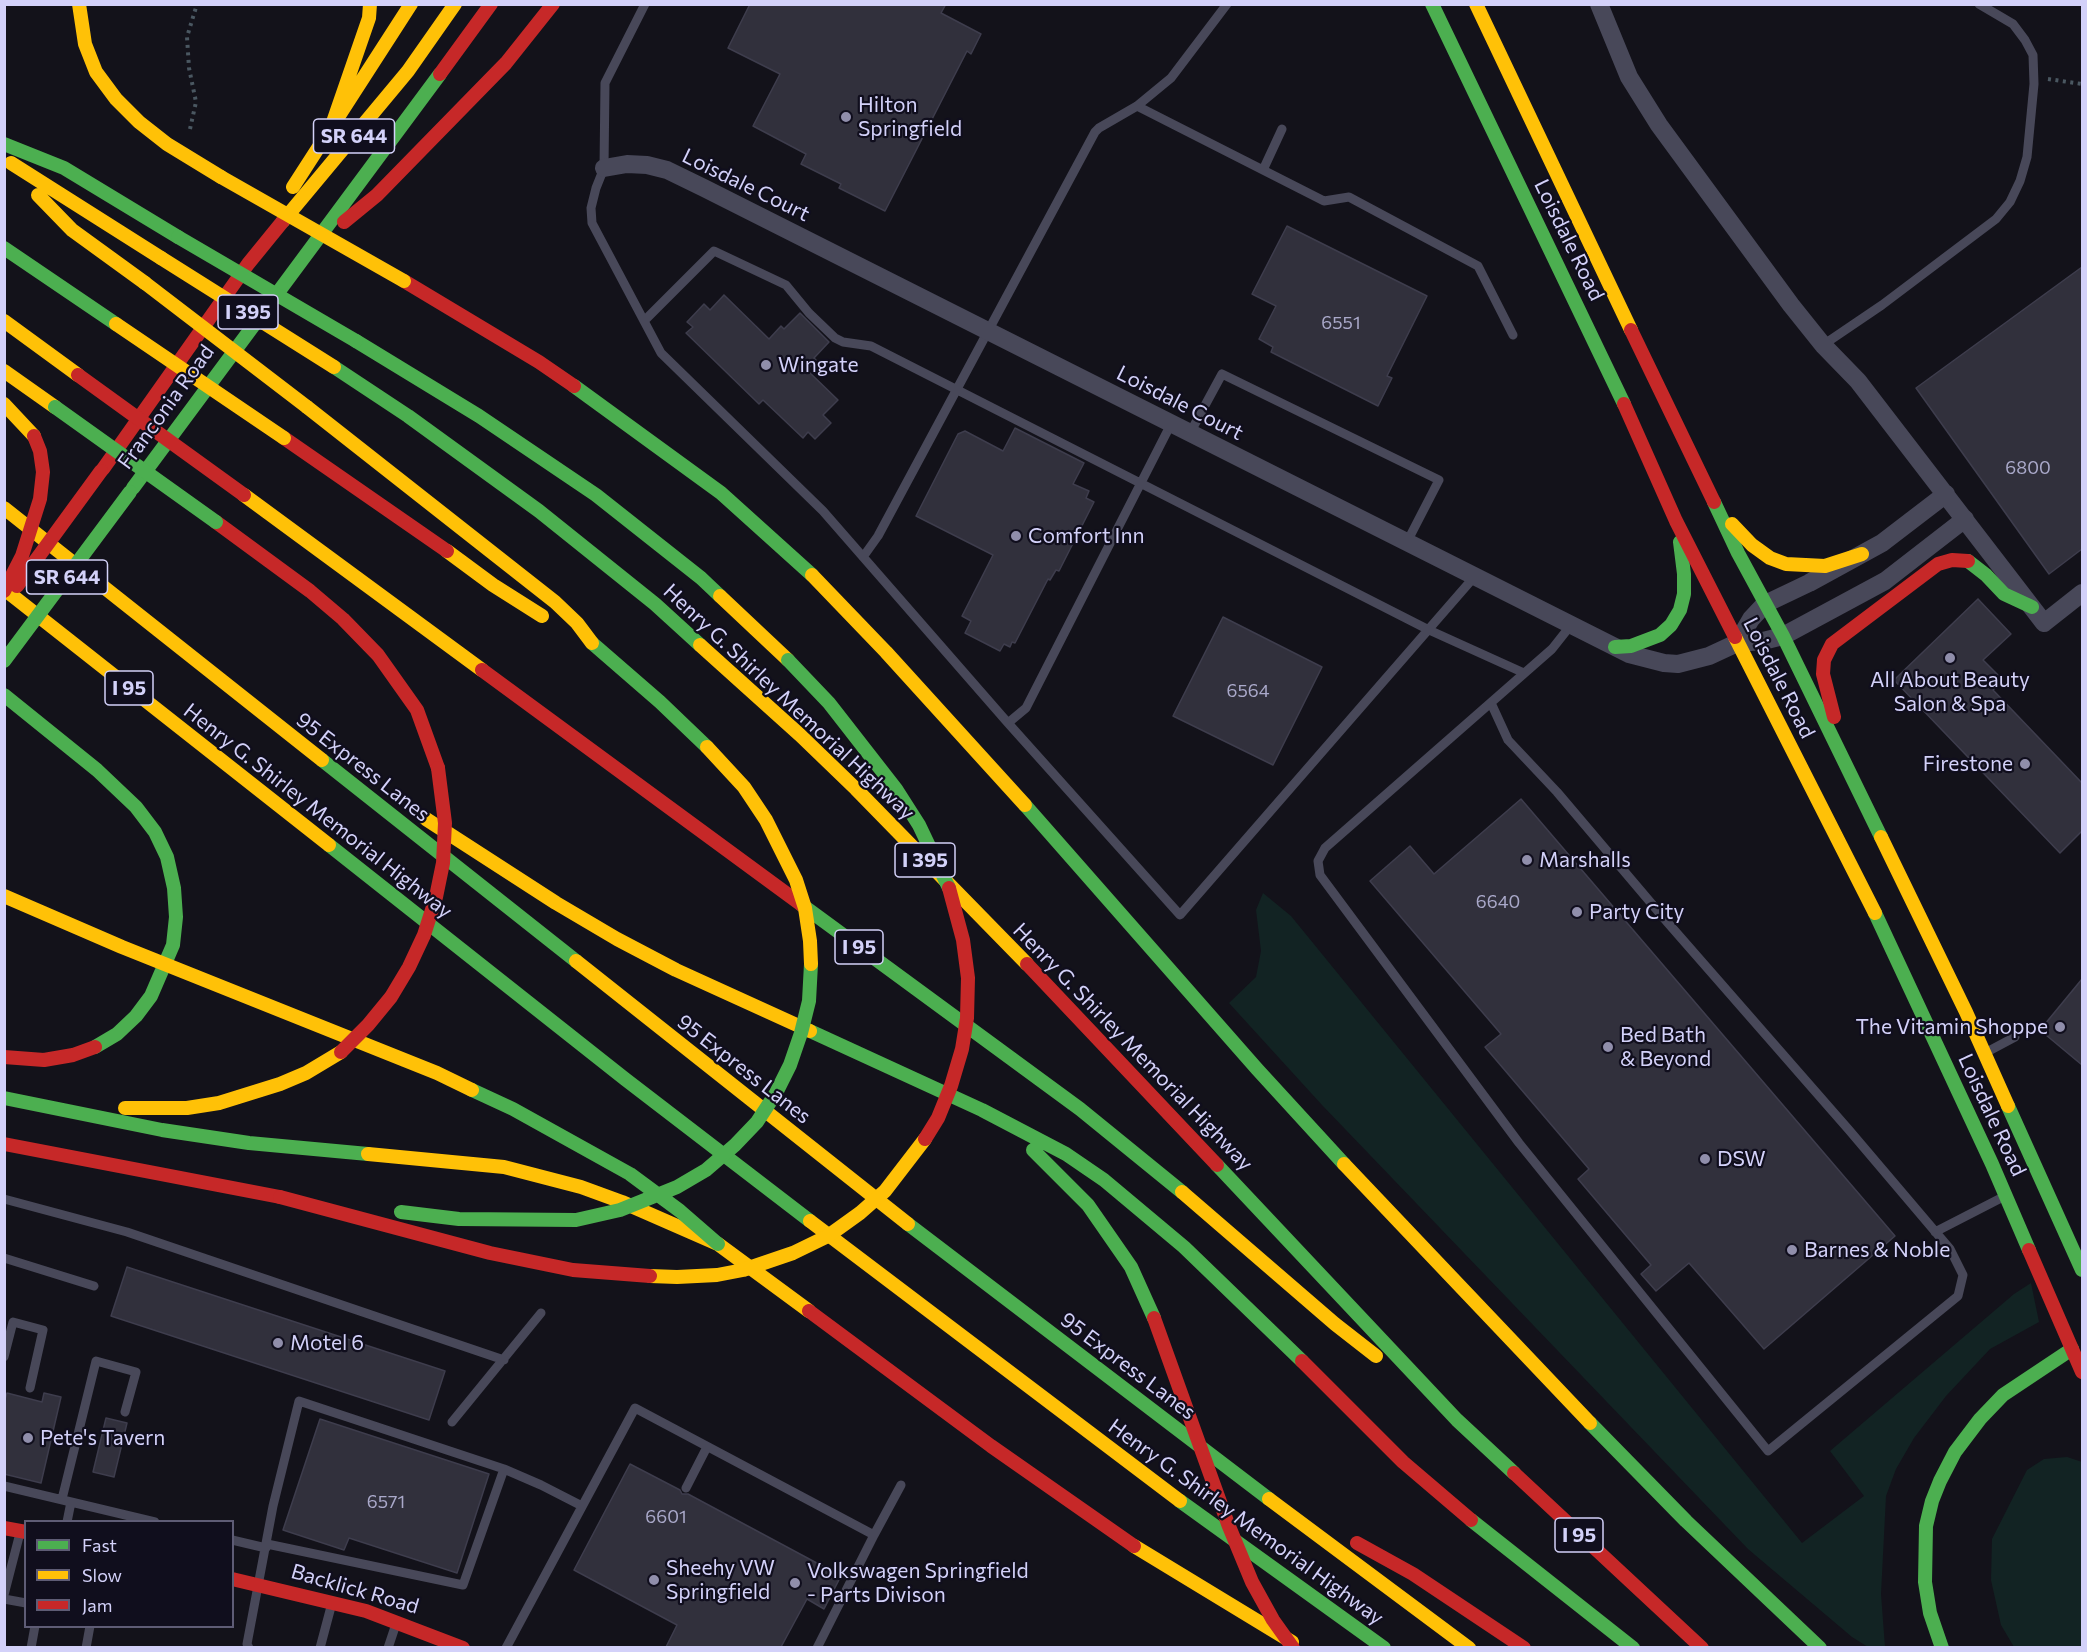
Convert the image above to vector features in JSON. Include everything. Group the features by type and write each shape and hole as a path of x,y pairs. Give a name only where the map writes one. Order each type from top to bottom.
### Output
{"main road":[{"path":"79,4 85,44 96,72 116,99 139,122 177,150 221,177 404,281 521,351 603,406 721,493 775,540 886,651 1063,847 1257,1069 1394,1218 1686,1521 1820,1647"},
{"path":"332,125 369,18 370,4"},
{"path":"248,264 332,125 411,4"},
{"name":"Franconia Road","path":"4,603 248,264 408,71 455,4"},
{"name":"Franconia Road","path":"4,662 307,251 363,180 491,4"},
{"path":"307,251 386,187 506,63 553,4"},
{"name":"Loisdale Road","path":"1432,4 1632,420 1676,521 1872,907 2077,1346 2082,1372"},
{"name":"Loisdale Road","path":"1476,4 1715,505 1783,636 1984,1053 2082,1270"},
{"path":"4,144 64,168 479,416 596,495 701,578 788,660 829,704 902,798 935,856 953,897 963,940 968,978 967,1018 962,1049 951,1086 938,1118 922,1145 885,1191 828,1236 793,1253 742,1270 717,1275 631,1275 573,1270 501,1256 280,1197 4,1144"},
{"path":"6,160 61,220 307,407 555,602 577,623 593,644 660,702 744,787 766,820 783,852 796,880 805,908 810,941 811,971 808,1001 801,1033 790,1065 776,1093 757,1122 706,1170 677,1187 644,1202 596,1216 550,1221 505,1222 459,1219 280,1197"},
{"name":"Henry G. Shirley Memorial Highway","path":"6,160 408,416 539,511 655,604 800,735 856,789 1070,1009 1457,1419 1594,1549 1702,1647"},
{"path":"4,248 399,516 493,585 554,624"},
{"name":"I 95","path":"4,321 1080,1110 1213,1217 1335,1324 1457,1419"},
{"path":"4,371 310,591 378,655 417,710 438,768 445,823 443,863 436,897 424,935 409,967 390,997 368,1025 341,1052 306,1073 280,1084 219,1103 187,1108 111,1107 4,1096"},
{"path":"4,404 34,436 40,451 43,472 40,498 22,556 4,590"},
{"path":"1715,505 1752,545 1770,558 1786,564 1825,566 1862,554"},
{"name":"95 Express Lanes","path":"4,508 846,1176 1228,1469 1469,1647"},
{"path":"1615,647 1632,646 1660,635 1671,625 1680,610 1684,594 1684,574 1676,521"},
{"path":"1857,788 1833,715 1823,674 1824,660 1832,644 1938,564 1952,560 1968,561 1986,575 2004,594 2032,607"},
{"name":"Henry G. Shirley Memorial Highway","path":"4,590 597,1057 929,1312 1167,1491 1384,1647"},
{"path":"570,635 593,644"},
{"path":"4,695 97,770 136,807 155,832 167,857 174,888 176,917 173,945 151,996 136,1017 117,1034 94,1048 73,1055 44,1060 4,1057"},
{"path":"261,712 390,796"},
{"path":"410,809 556,903 617,939 675,970 982,1110 1066,1154 1104,1180 1184,1247 1261,1320 1403,1462 1486,1532 1633,1647"},
{"path":"4,896 122,947 437,1073 513,1109 630,1174 680,1211 718,1244 1103,1526 1302,1647"},
{"path":"4,1096 162,1130 249,1143 504,1167 581,1187 718,1244"},
{"path":"982,1110 1026,1143 1058,1173 1088,1205 1131,1267 1154,1318 1244,1563 1273,1620 1293,1647"},
{"path":"2063,1226 2082,1238"},
{"path":"1942,1647 1930,1613 1925,1582 1926,1526 1940,1481 1954,1452 2003,1395 2077,1346 2082,1333"},
{"path":"1228,1469 1413,1574 1524,1647"},
{"path":"4,1528 23,1532"},
{"name":"Backlick Road","path":"234,1579 332,1602 396,1621 462,1647"}],"street":[{"path":"1599,4 1629,77 1659,125 1791,305 1823,345 1858,381 2044,623 2082,593"},
{"name":"Loisdale Court","path":"604,168 627,164 647,165 667,170 1629,654 1677,664 1709,656 1737,643"},
{"path":"1737,643 1751,619 1765,604 1882,543 1946,494"},
{"path":"1737,643 1763,641 1783,636 1885,581 1965,519"}],"lane":[{"path":"645,4 605,83 604,168 591,208 592,223 661,353 823,511 1180,915 1475,576"},
{"path":"863,557 878,536 1092,137 1099,128 1137,106 1171,78 1227,4"},
{"path":"1823,345 1882,305 1996,219 2010,202 2020,181 2027,157 2034,78 2033,55 2013,24 1979,4"},
{"path":"1137,106 1324,201 1349,197 1478,266 1513,335"},
{"path":"1263,170 1282,129"},
{"path":"644,321 714,251 786,285 809,313 835,338 843,342 871,346 1429,630 1524,673"},
{"path":"1190,433 1222,374 1438,480 1407,542"},
{"path":"1008,723 1026,708 1171,424"},
{"path":"1491,703 1508,740 1557,792 1950,1249 1963,1275 1958,1296 1768,1450 1519,1143 1320,874 1318,861 1325,848 1552,649 1571,625"},
{"path":"1984,1053 2015,1037"},
{"path":"1935,1232 2006,1196"},
{"path":"4,1199 127,1232 504,1360"},
{"path":"4,1258 94,1286"},
{"path":"452,1422 541,1313"},
{"path":"4,1357 13,1322 43,1330 30,1388"},
{"path":"67,1520 67,1500 96,1361 136,1372 125,1412"},
{"path":"249,1647 247,1644 273,1506 299,1401 504,1470 541,1485 582,1506"},
{"path":"506,1647 635,1408 874,1535"},
{"path":"687,1488 707,1448"},
{"path":"234,1540 464,1585 504,1470"},
{"path":"817,1647 901,1485"},
{"path":"4,1486 151,1520"},
{"path":"23,1532 4,1597 24,1602"},
{"path":"320,1647 332,1602"},
{"path":"388,1647 396,1621"},
{"path":"31,1647 35,1628"},
{"path":"86,1647 90,1628"}],"path":[{"path":"177,150 189,131 195,111 196,102 188,61 188,37 197,4"},
{"path":"2034,78 2082,84"}],"shaded area":[{"path":"1263,893 1291,916 1802,1543 1864,1496 1830,1451 2014,1294 2031,1283 2039,1322 1990,1349 1946,1396 1914,1438 1896,1469 1886,1496 1881,1594 1885,1647 1868,1647 1852,1637 1748,1549 1322,1105 1229,1003 1256,977 1261,951 1256,910"},
{"path":"2067,1457 2082,1462 2082,1647 2014,1647 2001,1625 1991,1580 1992,1539 2027,1470 2044,1459"}],"building":[{"name":"Hilton Springfield","path":"750,4 946,4 941,13 981,34 971,54 967,51 885,211 839,188 841,184 801,164 806,154 753,126 780,74 728,48"},
{"path":"1287,226 1427,296 1387,376 1392,378 1378,406 1271,352 1273,347 1259,339 1276,306 1252,294"},
{"path":"2082,267 2082,549 2049,574 1916,388"},
{"name":"Wingate","path":"724,295 769,339 781,326 784,329 800,313 829,342 814,358 816,360 807,370 838,400 823,415 831,423 815,439 808,432 803,438 763,400 759,404 686,333 693,327 687,322 704,304 710,310"},
{"name":"Comfort Inn","path":"1015,428 1084,463 1073,484 1089,491 1086,498 1094,502 1059,571 1056,570 1050,580 1048,579 1015,643 1012,642 1010,647 1004,644 1000,651 965,633 971,621 962,616 993,555 916,516 958,434 965,431 1003,451"},
{"path":"1978,599 2011,634 1983,660 2003,680 1993,690 2082,783 2082,831 2060,853 1894,680"},
{"path":"1223,617 1322,667 1273,765 1173,716"},
{"path":"1521,799 1895,1236 1764,1349 1689,1263 1656,1291 1641,1274 1651,1265 1578,1179 1589,1169 1485,1047 1501,1034 1370,881 1410,846 1434,874"},
{"path":"2082,979 2082,1065 2040,1030"},
{"name":"Motel 6","path":"127,1267 445,1371 429,1420 111,1316"},
{"name":"Pete's Tavern","path":"7,1393 42,1402 44,1393 61,1397 41,1483 4,1474 4,1402"},
{"path":"106,1418 127,1423 114,1477 93,1472"},
{"path":"320,1419 489,1474 457,1573 349,1538 344,1550 283,1530"},
{"path":"630,1464 680,1490 682,1494 688,1494 841,1576 824,1609 807,1599 781,1647 666,1647 677,1625 574,1570"}],"traffic: fast":[{"path":"1432,4 1624,404"},
{"path":"133,488 440,74"},
{"path":"4,144 64,168 178,237"},
{"path":"178,237 356,341"},
{"path":"4,248 116,324"},
{"path":"356,341 479,416 596,495 701,578 720,596"},
{"path":"334,367 408,416 539,511 655,604 700,645"},
{"path":"574,386 721,493 812,575"},
{"path":"55,407 216,522"},
{"path":"4,661 130,492"},
{"path":"1714,502 1738,553 1783,636 1881,837"},
{"path":"1615,647 1631,646 1660,635 1671,625 1680,610 1684,594 1680,542"},
{"path":"1968,561 1986,575 2004,594 2032,607"},
{"path":"592,643 660,702 707,747"},
{"path":"788,660 829,703 896,789 919,825 949,888"},
{"path":"4,695 97,770 136,807 155,832 167,857 174,888 176,917 173,945 151,996 136,1016 117,1034 95,1047"},
{"path":"322,760 576,961"},
{"path":"1025,805 1257,1069 1344,1164"},
{"path":"329,845 625,1079 810,1221"},
{"path":"802,905 1080,1109 1182,1192"},
{"path":"1875,913 1992,1164 2029,1250"},
{"path":"401,1212 459,1219 576,1220 620,1210 677,1187 706,1170 757,1122 776,1093 790,1065 801,1033 809,1001 811,964"},
{"path":"810,1031 982,1110 1066,1154 1104,1180 1184,1247 1302,1361"},
{"path":"472,1090 513,1109 630,1174 680,1211 718,1244"},
{"path":"4,1098 162,1130 249,1143 368,1154"},
{"path":"2008,1106 2082,1270"},
{"path":"1033,1150 1088,1205 1131,1267 1154,1318"},
{"path":"1217,1165 1457,1420 1514,1473"},
{"path":"908,1224 1269,1499"},
{"path":"1942,1648 1930,1613 1925,1582 1926,1526 1940,1481 1955,1452 1980,1419 2003,1395 2072,1349"},
{"path":"1590,1423 1686,1521 1820,1648"},
{"path":"1180,1501 1384,1648"},
{"path":"1471,1520 1633,1648"}],"traffic: slow":[{"path":"79,4 85,44 96,72 116,99 139,122 167,144 221,177"},
{"path":"332,125 369,18 370,4"},
{"path":"293,187 411,4"},
{"path":"283,221 408,71 455,4"},
{"path":"1476,4 1631,330"},
{"path":"11,163 161,258"},
{"path":"221,177 404,281"},
{"path":"38,195 72,230 145,283"},
{"path":"161,258 334,367"},
{"path":"145,283 307,407"},
{"path":"4,321 78,375"},
{"path":"116,324 284,438"},
{"path":"4,371 55,407"},
{"path":"4,404 34,436"},
{"path":"307,407 555,602 577,623 592,643"},
{"path":"244,495 482,670"},
{"path":"4,508 322,760"},
{"path":"1732,524 1752,545 1770,558 1786,564 1825,566 1862,554"},
{"path":"447,551 493,585 542,616"},
{"path":"812,575 886,652 1025,805"},
{"path":"4,589 329,845"},
{"path":"720,596 788,660"},
{"path":"1735,637 1875,913"},
{"path":"700,645 856,789 1027,964"},
{"path":"707,747 744,787 766,820 796,880 805,908 811,964"},
{"path":"426,819 556,903 617,939 676,970 810,1031"},
{"path":"1881,837 1966,1012 2008,1106"},
{"path":"4,896 122,947 437,1073 472,1090"},
{"path":"576,961 908,1224"},
{"path":"125,1108 187,1108 219,1103 280,1084 306,1073 341,1052"},
{"path":"650,1276 717,1275 743,1270 793,1253 828,1236 885,1191 925,1139"},
{"path":"368,1154 504,1167 581,1187 622,1202 718,1244 809,1311"},
{"path":"1344,1164 1590,1423"},
{"path":"1182,1192 1335,1324 1376,1356"},
{"path":"810,1221 1180,1501"},
{"path":"1269,1499 1469,1648"},
{"path":"1134,1546 1292,1642"}],"traffic: jam":[{"path":"440,74 491,4"},
{"path":"344,222 377,195 506,63 553,4"},
{"path":"103,469 248,264 283,221"},
{"path":"404,281 539,362 574,386"},
{"path":"1631,330 1714,502"},
{"path":"78,375 244,495"},
{"path":"1624,404 1676,521 1735,637"},
{"path":"4,591 22,556 40,499 43,472 40,451 34,436"},
{"path":"284,438 447,551"},
{"path":"17,586 101,471"},
{"path":"216,522 310,591 343,619 378,655 417,710 438,768"},
{"path":"1834,717 1823,674 1824,660 1832,644 1938,564 1952,560 1968,561"},
{"path":"482,670 802,905"},
{"path":"341,1052 368,1025 391,997 424,935 436,897 443,863 445,823 438,768"},
{"path":"925,1139 938,1118 951,1086 962,1049 967,1018 968,978 963,940 949,888"},
{"path":"1027,964 1217,1165"},
{"path":"4,1057 44,1060 73,1055 95,1047"},
{"path":"4,1144 280,1197"},
{"path":"280,1197 490,1253 573,1270 650,1276"},
{"path":"2029,1250 2082,1372"},
{"path":"809,1311 991,1446 1134,1546"},
{"path":"1154,1318 1228,1524 1252,1582 1273,1620 1293,1648"},
{"path":"1302,1361 1403,1462 1471,1520"},
{"path":"1514,1473 1702,1648"},
{"path":"4,1528 24,1532"},
{"path":"1357,1543 1413,1574 1524,1648"},
{"path":"234,1579 366,1611 463,1648"}],"place":[{"name":"Hilton Springfield","path":"846,117"},
{"name":"Wingate","path":"766,365"},
{"name":"Comfort Inn","path":"1016,536"},
{"name":"All About Beauty Salon & Spa","path":"1950,658"},
{"name":"Firestone","path":"2025,764"},
{"name":"Marshalls","path":"1527,860"},
{"name":"Party City","path":"1577,912"},
{"name":"The Vitamin Shoppe","path":"2060,1027"},
{"name":"Bed Bath & Beyond","path":"1608,1047"},
{"name":"DSW","path":"1705,1159"},
{"name":"Barnes & Noble","path":"1792,1250"},
{"name":"Motel 6","path":"278,1343"},
{"name":"Pete's Tavern","path":"28,1438"},
{"name":"Sheehy VW Springfield","path":"654,1580"},
{"name":"Volkswagen Springfield - Parts Divison","path":"795,1583"}]}
